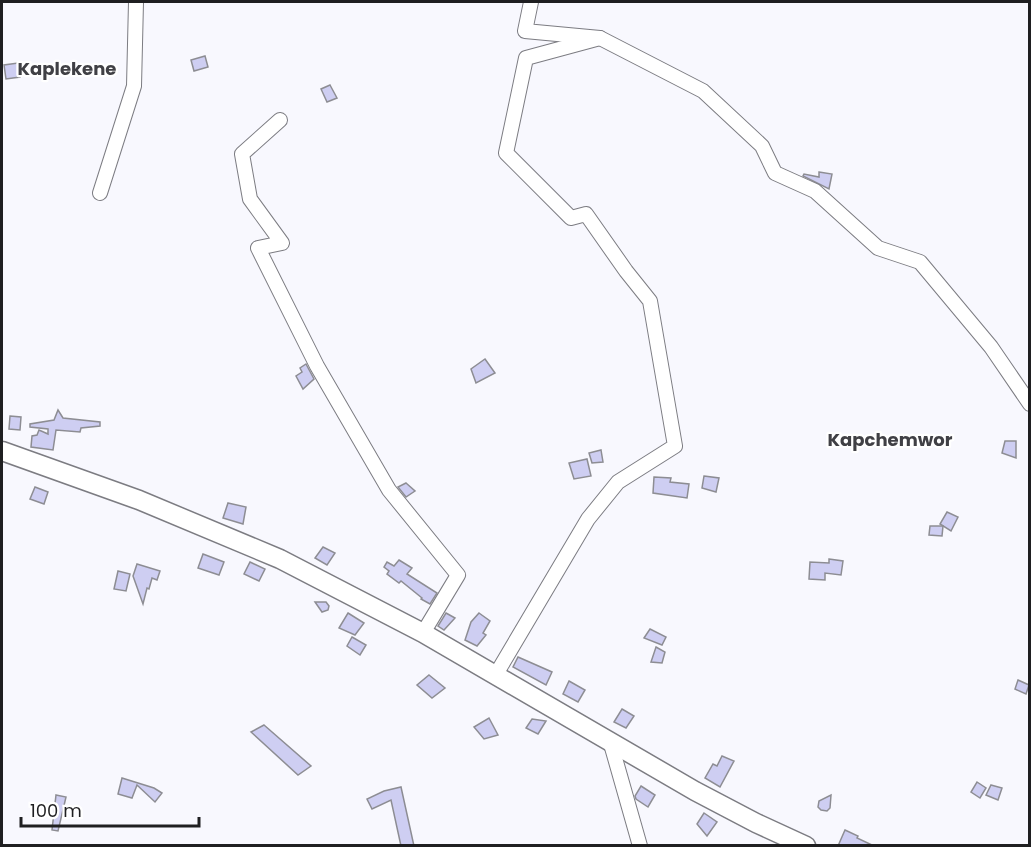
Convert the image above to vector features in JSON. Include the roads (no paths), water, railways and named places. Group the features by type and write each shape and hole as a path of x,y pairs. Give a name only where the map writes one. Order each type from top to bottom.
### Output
{"street":[{"path":"100,193 134,86 136,2"},
{"path":"531,2 525,31 600,38 703,91 762,146 775,173 815,191 878,248 920,262 991,347 1029,404"},
{"path":"495,676 588,519 618,482 675,446 651,301 626,271 586,214 571,218 506,153 526,58 600,38"},
{"path":"279,120 242,154 250,199 282,243 258,248 317,366 390,490 458,575 423,633"},
{"path":"2,450 139,500 299,568 423,633 611,744 756,823 806,846"},
{"path":"611,744 640,846"}],"district":[{"name":"Kaplekene","path":"67,68"},
{"name":"Kapchemwor","path":"890,439"}]}
